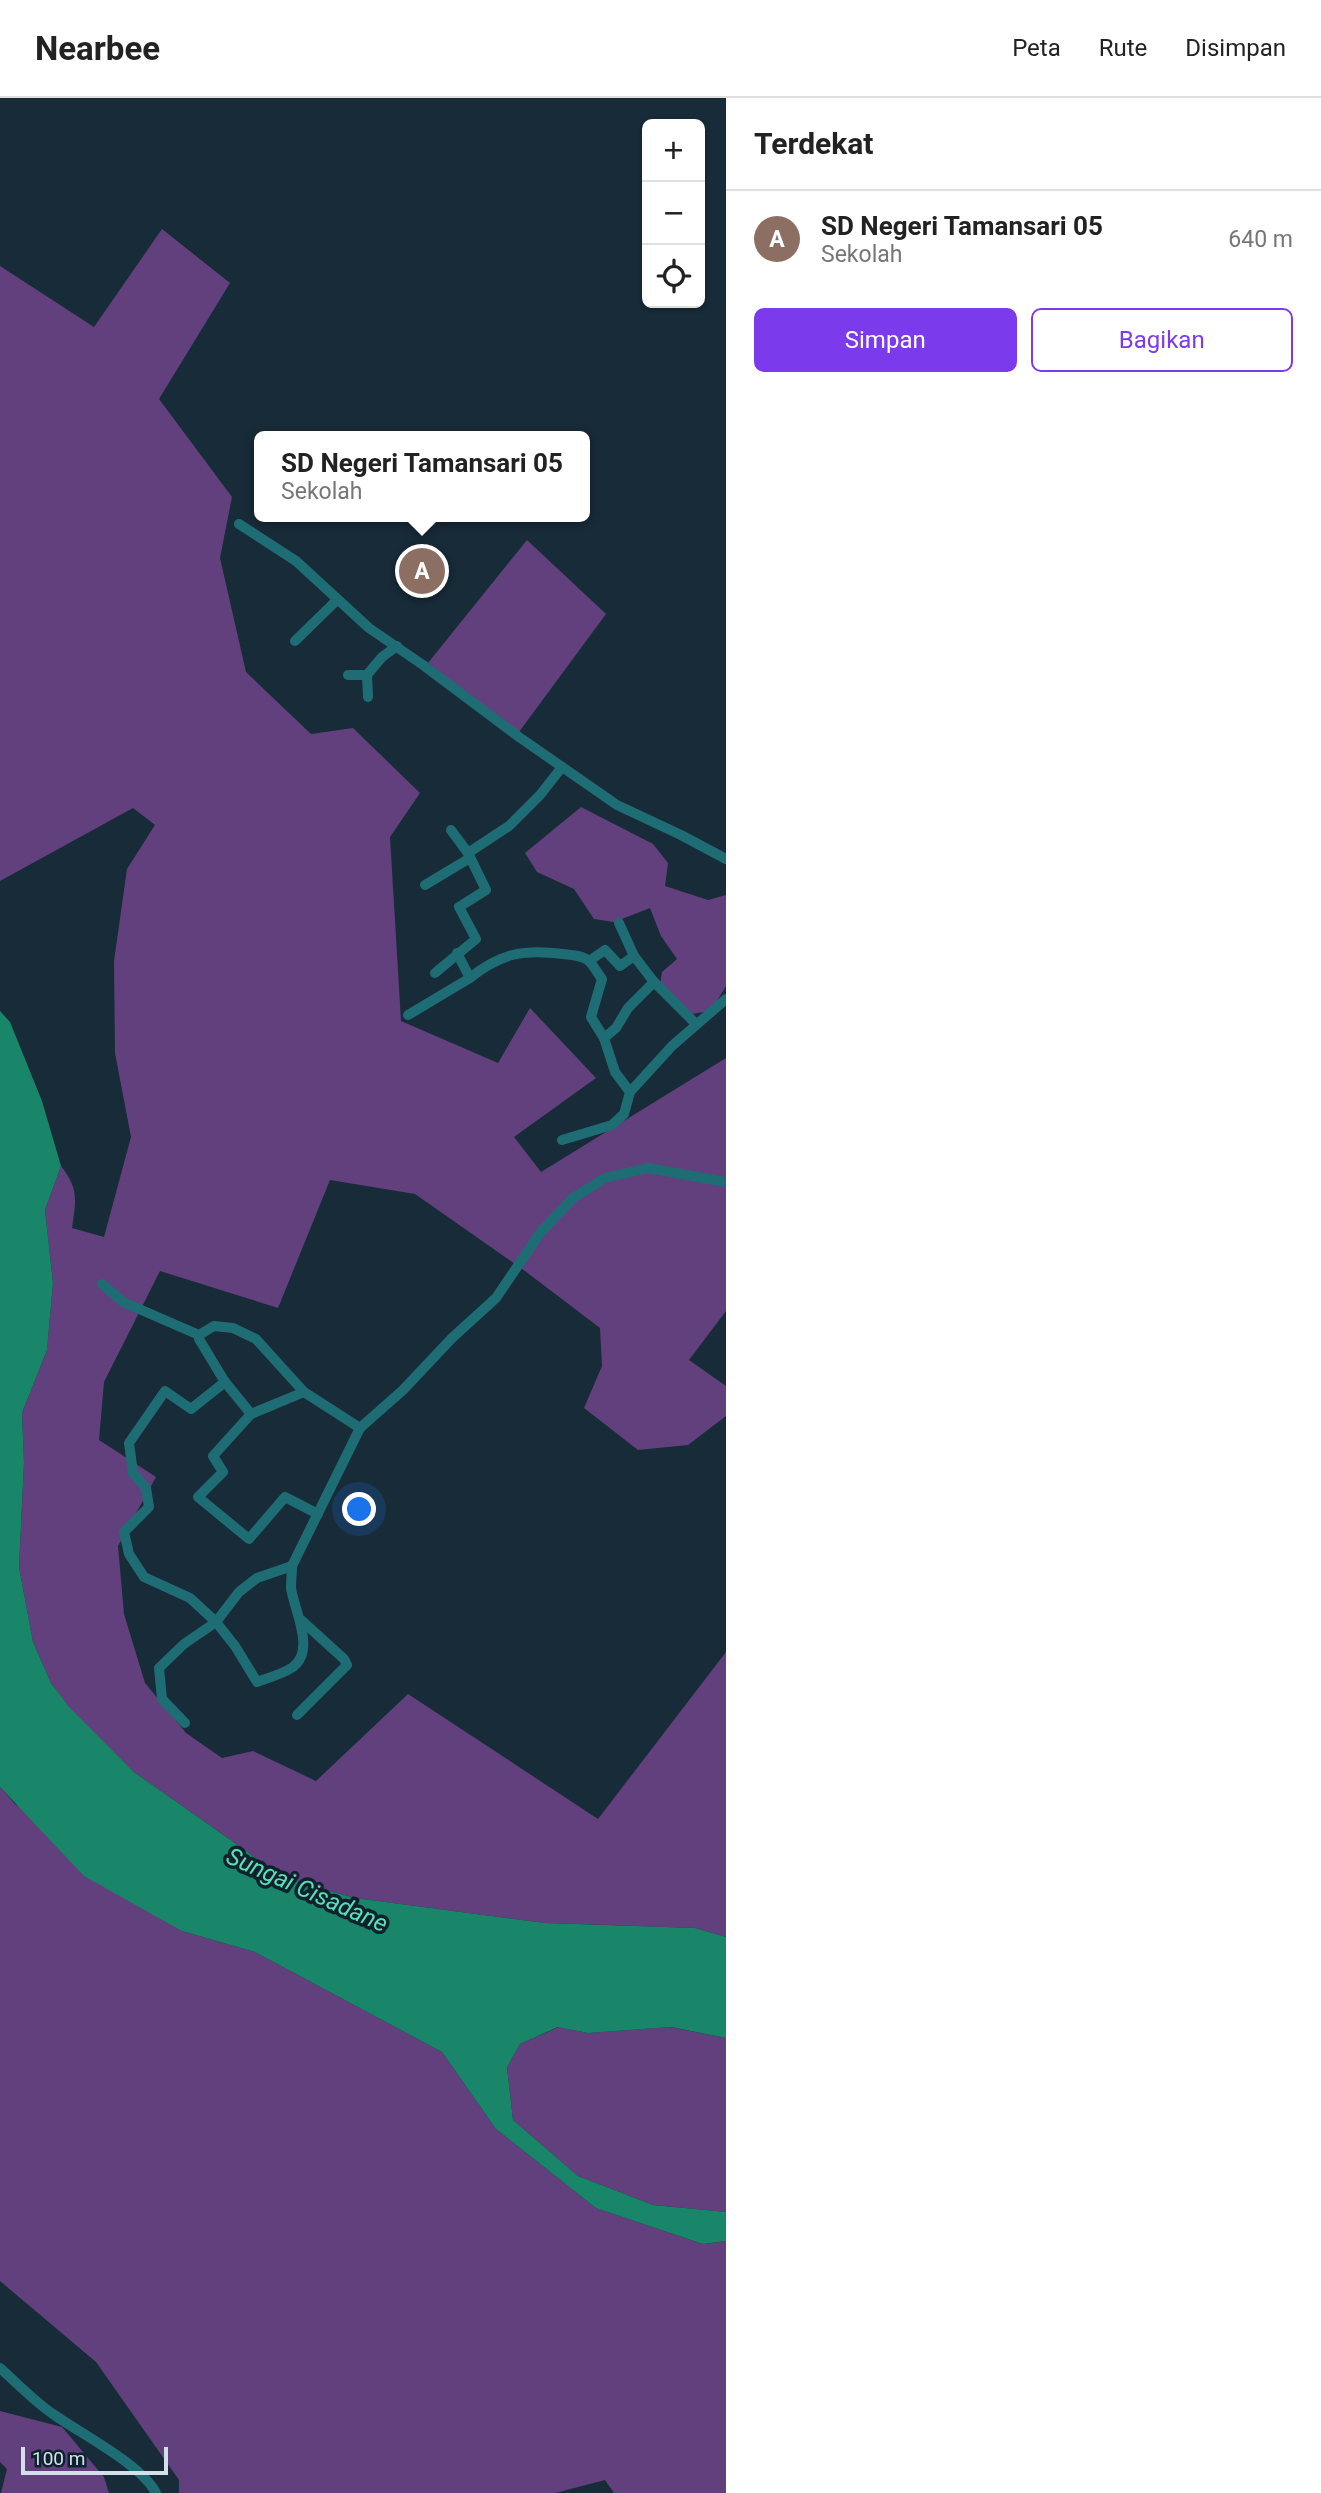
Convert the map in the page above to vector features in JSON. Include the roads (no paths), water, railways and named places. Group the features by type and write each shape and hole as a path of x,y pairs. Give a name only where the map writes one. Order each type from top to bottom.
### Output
{"street":[{"path":"239,524 296,561 369,628 617,805 726,859"},
{"path":"295,641 337,600"},
{"path":"368,696 367,675 382,657 397,646"},
{"path":"348,675 367,675"},
{"path":"425,885 509,826 540,795 562,767"},
{"path":"435,973 476,939 459,907 486,890 469,855 451,830"},
{"path":"619,923 634,956 654,982 696,1024"},
{"path":"408,1015 470,978 486,964 514,954 536,950 580,956 589,961 602,979 591,1017 604,1038 615,1072 630,1092"},
{"path":"589,961 605,950 620,966 634,956"},
{"path":"457,953 470,978"},
{"path":"604,1038 654,982"},
{"path":"562,1140 612,1125 624,1114 630,1092 696,1024 726,999"},
{"path":"225,1382 191,1409 164,1391 129,1443 133,1473 146,1488 149,1507 124,1532 129,1554 144,1577 190,1598 216,1622 257,1682 292,1667 298,1661 304,1645 292,1588 292,1566 360,1429 496,1298 540,1233 573,1198 605,1178 648,1168 726,1182"},
{"path":"102,1284 123,1302 199,1335"},
{"path":"199,1335 214,1326 233,1328 256,1339 304,1392 360,1429"},
{"path":"199,1335 225,1382 251,1414"},
{"path":"304,1392 251,1414 213,1456 223,1472 198,1497 249,1539 285,1497 318,1514"},
{"path":"185,1723 162,1699 159,1668 184,1644 216,1622 239,1592 257,1578 292,1566"},
{"path":"298,1715 347,1665 299,1618"},
{"path":"0,2368 51,2413 117,2456 146,2479 156,2493"}],"water":[{"name":"Sungai Cisadane","path":"0,1011 10,1022 42,1101 61,1166 45,1210 53,1283 47,1350 22,1413 24,1463 19,1567 33,1642 51,1683 69,1707 134,1772 286,1879 355,1898 545,1923 695,1928 726,1937 726,2038 671,2027 588,2033 558,2027 520,2044 507,2067 513,2120 578,2176 653,2205 726,2212 726,2241 703,2244 596,2208 496,2129 442,2052 255,1952 182,1931 84,1876 0,1787"}],"place":[{"name":"SD Negeri Tamansari 05","path":"422,571"}]}
